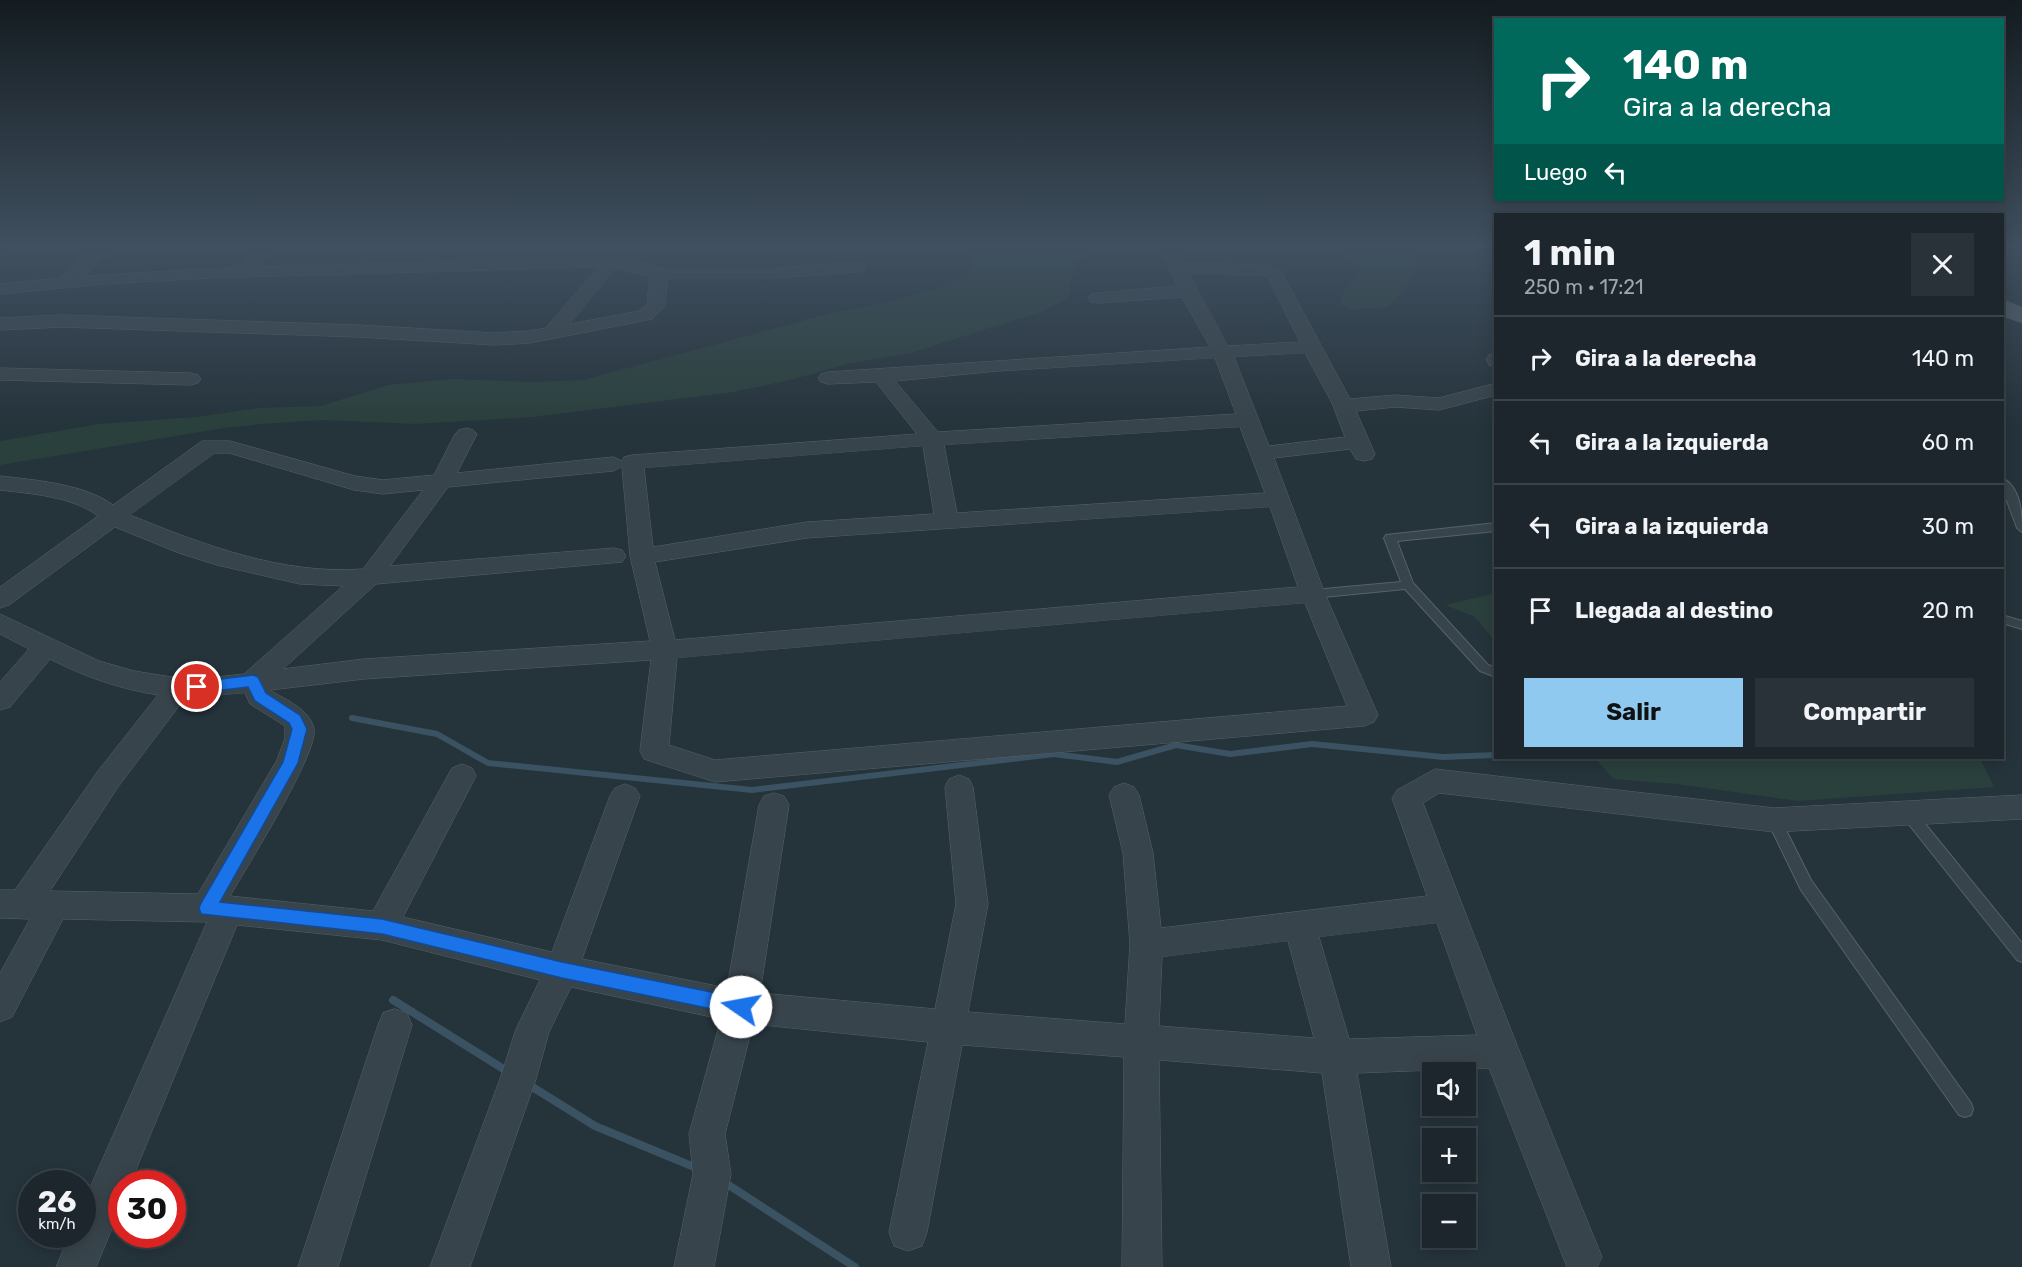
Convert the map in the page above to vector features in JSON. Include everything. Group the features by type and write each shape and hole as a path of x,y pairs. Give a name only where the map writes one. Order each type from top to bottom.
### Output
{"main road":[{"path":"2004,307 2022,316"}],"street":[{"path":"553,332 574,307"},
{"path":"0,324 62,321 359,331 482,339 517,338 639,317 651,312 655,307"},
{"path":"1197,307 1222,352 1313,594 1364,715 715,771 654,751 664,650 642,556 633,462 932,439 1247,420"},
{"path":"1261,453 1360,448 1343,406 1291,307"},
{"path":"828,378 881,376 998,365 1311,347"},
{"path":"0,374 191,379"},
{"path":"881,376 932,439 947,521"},
{"path":"1343,406 1395,401 1439,404 1494,390"},
{"path":"253,681 370,576 441,482 466,434"},
{"path":"0,598 115,518 210,446 230,447 362,485 389,487 614,464"},
{"path":"0,483 42,488 95,503 115,518 187,547 268,569 321,578 614,556"},
{"path":"642,556 807,530 1279,499"},
{"path":"0,622 90,668 134,681 178,688 216,687 364,669 664,650 1313,594"},
{"path":"0,700 46,647"},
{"path":"76,1267 217,909 290,763 299,738 300,729 295,719 260,697 253,681"},
{"path":"0,1006 26,904 108,779 178,688"},
{"path":"382,926 462,776"},
{"path":"1582,1257 1500,1051 1407,798 1436,781 1774,820 2022,807"},
{"path":"908,1232 972,904 959,787"},
{"path":"1124,795 1138,853 1146,944 1141,1042 1142,1267"},
{"path":"450,1267 518,1078 533,1029 562,970 625,796"},
{"path":"694,1267 712,1174 707,1134 741,1007 774,805"},
{"path":"26,904 217,909 382,926 562,970 741,1007 947,1027 1337,1057 1500,1051"},
{"path":"1146,944 1449,908"},
{"path":"1299,926 1337,1057 1371,1267"},
{"path":"318,1267 395,1025"}],"lane":[{"path":"2004,484 2022,528"},
{"path":"1494,526 1390,538 1408,585 1484,668 1494,672"},
{"path":"1313,594 1408,585"},
{"path":"2004,620 2022,625"},
{"path":"1908,812 2022,955"},
{"path":"1774,820 1806,885 1965,1109"}],"green space":[{"path":"862,307 1050,307 911,353 847,364 794,379 734,392 532,417 416,424 321,420 262,424 224,428 0,465 0,441 99,424 196,417 260,408 321,406 388,385 451,379 535,382 583,380 832,313"},
{"path":"1348,307 1386,307 1352,309"},
{"path":"1494,593 1494,640 1475,617 1445,605"},
{"path":"1596,759 1980,759 1994,787 1798,801 1676,784 1613,779"}],"waterway":[{"path":"352,718 437,734 488,763 752,790 1054,754 1117,762 1176,745 1230,754 1312,744 1443,757 1494,755"},
{"path":"393,1000 510,1073"},
{"path":"526,1083 595,1126 699,1169"},
{"path":"724,1182 855,1267"}],"route":[{"path":"197,687 216,687 253,681 260,697 295,719 300,729 290,763 207,908 382,926 562,970 741,1007"}]}
